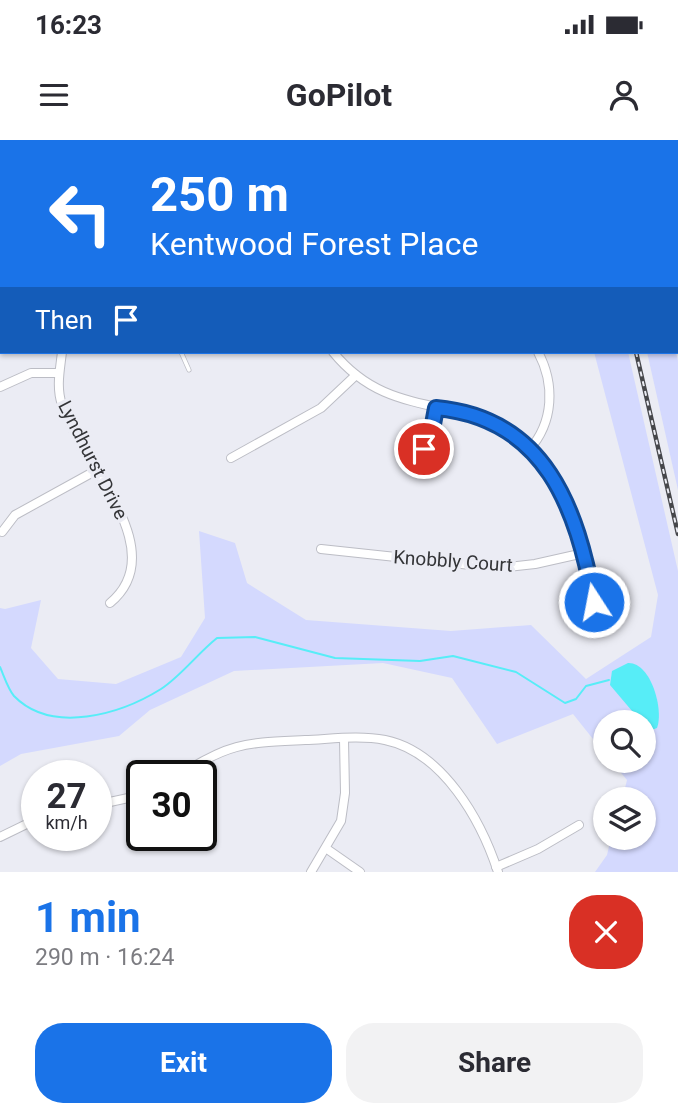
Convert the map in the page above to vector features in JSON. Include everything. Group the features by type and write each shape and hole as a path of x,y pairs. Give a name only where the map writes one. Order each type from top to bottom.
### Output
{"street":[{"name":"Lyndhurst Drive","path":"62,354 59,373 63,409 122,517 132,554 128,583 110,603"},
{"path":"335,354 356,375 395,398 487,421 529,450 561,488 584,553 594,602"},
{"path":"529,450 545,426 550,402 548,377 539,354"},
{"path":"0,387 31,373 59,373"},
{"path":"231,458 321,408 356,375"},
{"path":"419,455 431,435 436,408"},
{"path":"2,532 15,515 95,471"},
{"name":"Knobbly Court","path":"321,549 499,568 535,564 584,553"},
{"path":"311,872 336,835 344,809 344,739"},
{"path":"203,760 237,745 344,739 376,739 398,744 434,765 473,818 497,870 579,825"},
{"path":"0,837 21,827"},
{"path":"327,849 360,872"}],"lane":[{"path":"182,354 189,370"}],"shaded area":[{"path":"595,354 628,354 678,571 678,872 595,872 608,850 656,850 656,787 625,787 627,780 621,773 656,773 656,710 593,710 593,739 573,714 497,744 452,678 383,663 234,671 150,710 119,736 21,754 0,766 0,608 41,600 31,648 58,679 116,684 181,657 205,618 199,531 235,543 247,583 306,620 451,631 531,625 586,679 651,637 658,595"},
{"path":"647,354 676,354 678,490"}],"water":[{"path":"628,663 643,670 657,699 657,728 656,710 631,710 610,685 612,671"}],"waterway":[{"path":"0,667 14,696 30,708 47,715 67,718 107,712 145,698 168,684 217,638 255,637 335,658 420,661 453,656 516,672 565,703 576,699 586,686 609,680"}],"railway":[{"path":"636,354 678,534"}],"route":[{"path":"424,449 431,435 436,408 472,415 487,421 503,429 529,450 561,488 573,514 594,602"}]}
